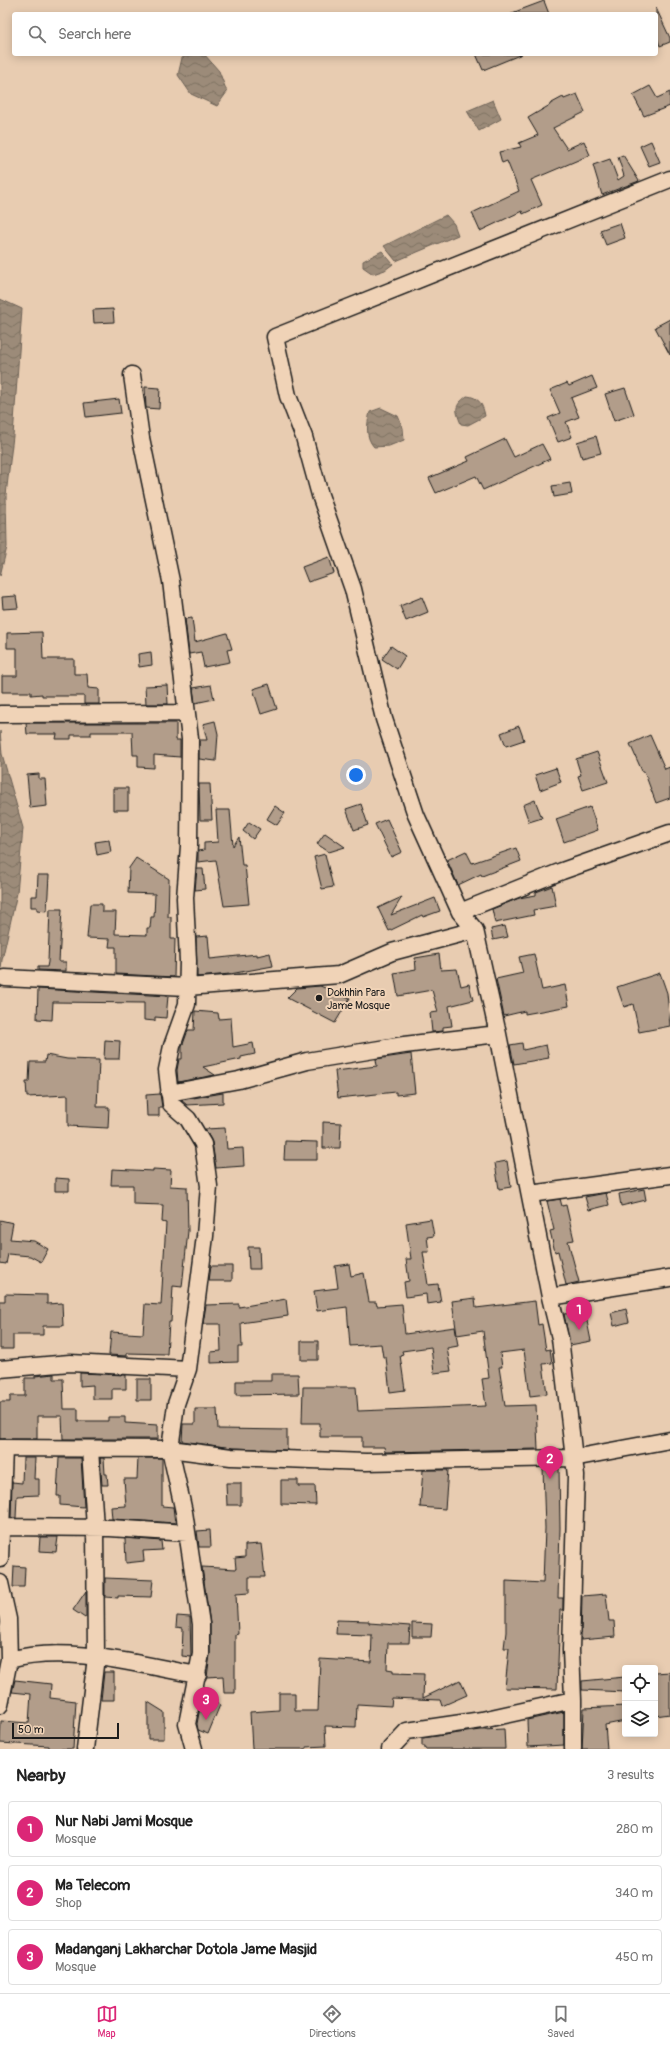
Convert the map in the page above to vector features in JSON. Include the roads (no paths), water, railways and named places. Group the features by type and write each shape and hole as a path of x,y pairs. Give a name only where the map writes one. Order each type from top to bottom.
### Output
{"street":[{"path":"572,1749 573,1700 571,1650 576,1476 560,1338 550,1297 498,1034 475,930 460,912 416,815 384,719 353,589 320,495 304,437 288,396 275,337 670,179"},
{"path":"132,375 141,438 171,581 190,739 190,793 185,898 187,1004 172,1046 167,1070 171,1104 188,1120 203,1144 209,1186 205,1236 188,1368 176,1404 170,1449 187,1533 201,1624 201,1654 187,1724 194,1749"},
{"path":"0,714 186,713"},
{"path":"460,912 562,871 670,833"},
{"path":"5,978 187,987 339,975 392,952 475,930"},
{"path":"169,1093 240,1080 307,1061 404,1045 498,1034"},
{"path":"530,1194 670,1175"},
{"path":"550,1297 670,1278"},
{"path":"0,1370 70,1363 188,1368"},
{"path":"0,1559 2,1448 170,1449 231,1457 366,1462 573,1458 670,1440"},
{"path":"85,1749 96,1656 96,1528 90,1449"},
{"path":"1,1527 96,1528 187,1533"},
{"path":"0,1583 8,1619 9,1660 0,1705"},
{"path":"9,1660 29,1655 96,1656 198,1675"},
{"path":"390,1749 407,1731 482,1720 573,1700"}],"water":[{"path":"186,56 206,56 219,71 227,92 217,106 191,94 178,75 182,58"},
{"path":"493,100 501,119 479,131 467,111"},
{"path":"446,215 454,224 458,235 396,261 384,246"},
{"path":"382,251 393,264 385,270 373,274 363,267 363,261"},
{"path":"0,299 22,309 13,436 6,495 7,547 0,576"},
{"path":"467,396 475,398 480,402 485,416 468,425 461,424 457,411 460,402"},
{"path":"381,408 398,416 403,428 404,440 389,446 374,447 368,435 368,421 370,412"},
{"path":"0,731 2,754 23,828 17,893 2,960 0,979"}],"place":[{"name":"Dokhhin Para Jame Mosque","path":"319,998"},
{"name":"Nur Nabi Jami Mosque","path":"579,1330"},
{"name":"Ma Telecom","path":"550,1479"},
{"name":"Madanganj Lakharchar Dotola Jame Masjid","path":"206,1720"}]}
